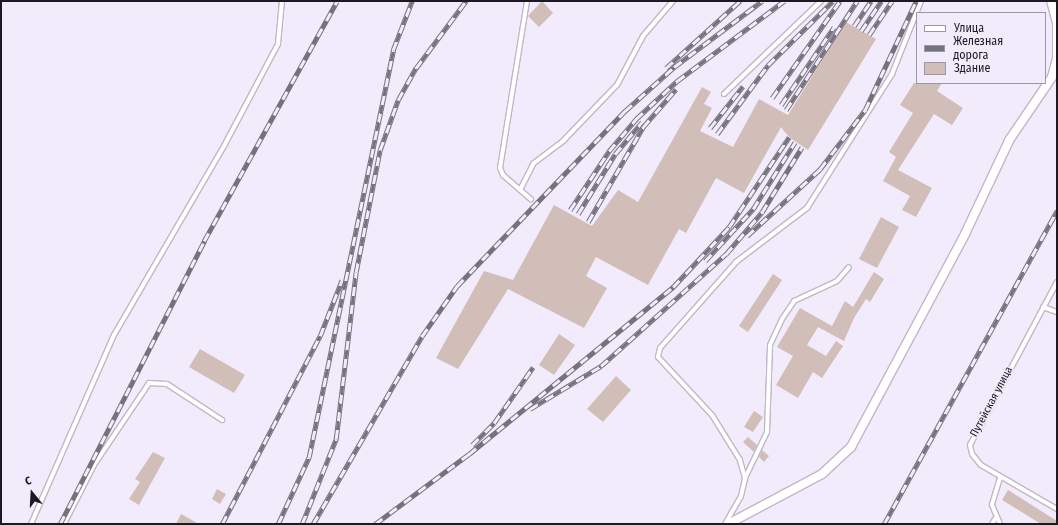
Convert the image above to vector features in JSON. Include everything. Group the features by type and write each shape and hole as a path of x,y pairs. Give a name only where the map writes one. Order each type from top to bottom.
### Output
{"street":[{"path":"726,524 822,474 850,447 965,234 1010,139 1052,77 1057,58 1057,22 1051,1"}],"lane":[{"path":"30,524 114,335 224,146 278,44 282,1"},
{"path":"526,1 500,168 520,190 531,199"},
{"path":"520,190 543,153 564,140 617,86 643,36 673,1"},
{"path":"724,94 821,1"},
{"path":"917,12 921,1"},
{"path":"745,478 740,460 726,435 700,400 661,360 660,348 736,262 807,208 892,74 916,14"},
{"path":"726,524 741,496 745,478 767,432 770,345 782,319 794,302 837,281 849,267"},
{"name":"Путейская улица","path":"1057,282 970,445 972,454 981,465 1000,478 1057,509"},
{"path":"1043,308 1057,312"},
{"path":"64,524 94,465 149,383 167,384 222,420"},
{"path":"1000,478 992,505 995,519 1000,524"},
{"path":"992,524 995,519"}],"building":[{"path":"542,1 553,13 539,27 528,16"},
{"path":"846,22 876,39 808,150 789,137 781,127 744,193 716,178 686,233 679,229 648,285 596,257 586,276 607,288 584,328 508,289 458,369 436,358 484,271 513,280 554,205 592,226 618,190 638,202 702,87 711,92 704,104 712,108 700,131 733,147 759,99 788,115"},
{"path":"914,83 941,84 937,91 963,108 952,125 934,114 898,170 932,188 916,217 902,210 910,196 883,181 896,157 889,152 913,113 900,105"},
{"path":"881,217 899,227 877,268 859,259"},
{"path":"874,272 884,279 870,302 866,299 854,318 844,341 818,327 807,345 826,356 836,341 843,346 822,378 813,372 798,398 776,385 793,356 777,347 800,308 832,326 845,301 853,307"},
{"path":"773,274 782,280 748,332 739,326"},
{"path":"559,334 575,345 554,375 539,365"},
{"path":"200,349 245,375 234,393 189,367"},
{"path":"616,376 631,390 603,422 587,409"},
{"path":"754,411 763,417 753,432 744,427"},
{"path":"748,437 757,445 754,452 743,442"},
{"path":"762,450 769,456 764,462 759,457"},
{"path":"153,452 165,458 139,505 129,499 140,482 135,479"},
{"path":"217,489 226,494 220,504 212,499"},
{"path":"1008,490 1057,521 1057,524 1041,524 1002,500"},
{"path":"181,514 199,524 176,524"}],"railway":[{"path":"60,524 204,241 337,1"},
{"path":"278,524 309,457 393,50 412,1"},
{"path":"302,524 336,439 356,272 380,150 398,100 416,68 466,1"},
{"path":"666,68 740,1"},
{"path":"313,524 422,336 457,286 625,111 674,67 762,1"},
{"path":"570,210 609,151 636,119 677,81 784,1"},
{"path":"717,134 768,65 833,1"},
{"path":"772,98 840,1"},
{"path":"786,110 857,1"},
{"path":"854,26 871,1"},
{"path":"861,31 881,1"},
{"path":"869,35 892,1"},
{"path":"747,236 820,169 865,110 916,1"},
{"path":"781,105 834,27"},
{"path":"710,128 743,86"},
{"path":"588,222 643,127 676,89"},
{"path":"578,214 615,154 642,122"},
{"path":"375,524 469,454 673,287 729,227 789,137"},
{"path":"705,261 753,209 795,142"},
{"path":"530,409 601,366 726,254 762,212 802,147"},
{"path":"884,524 1057,211"},
{"path":"222,524 320,336 342,280"},
{"path":"472,445 494,423 533,367"}]}
